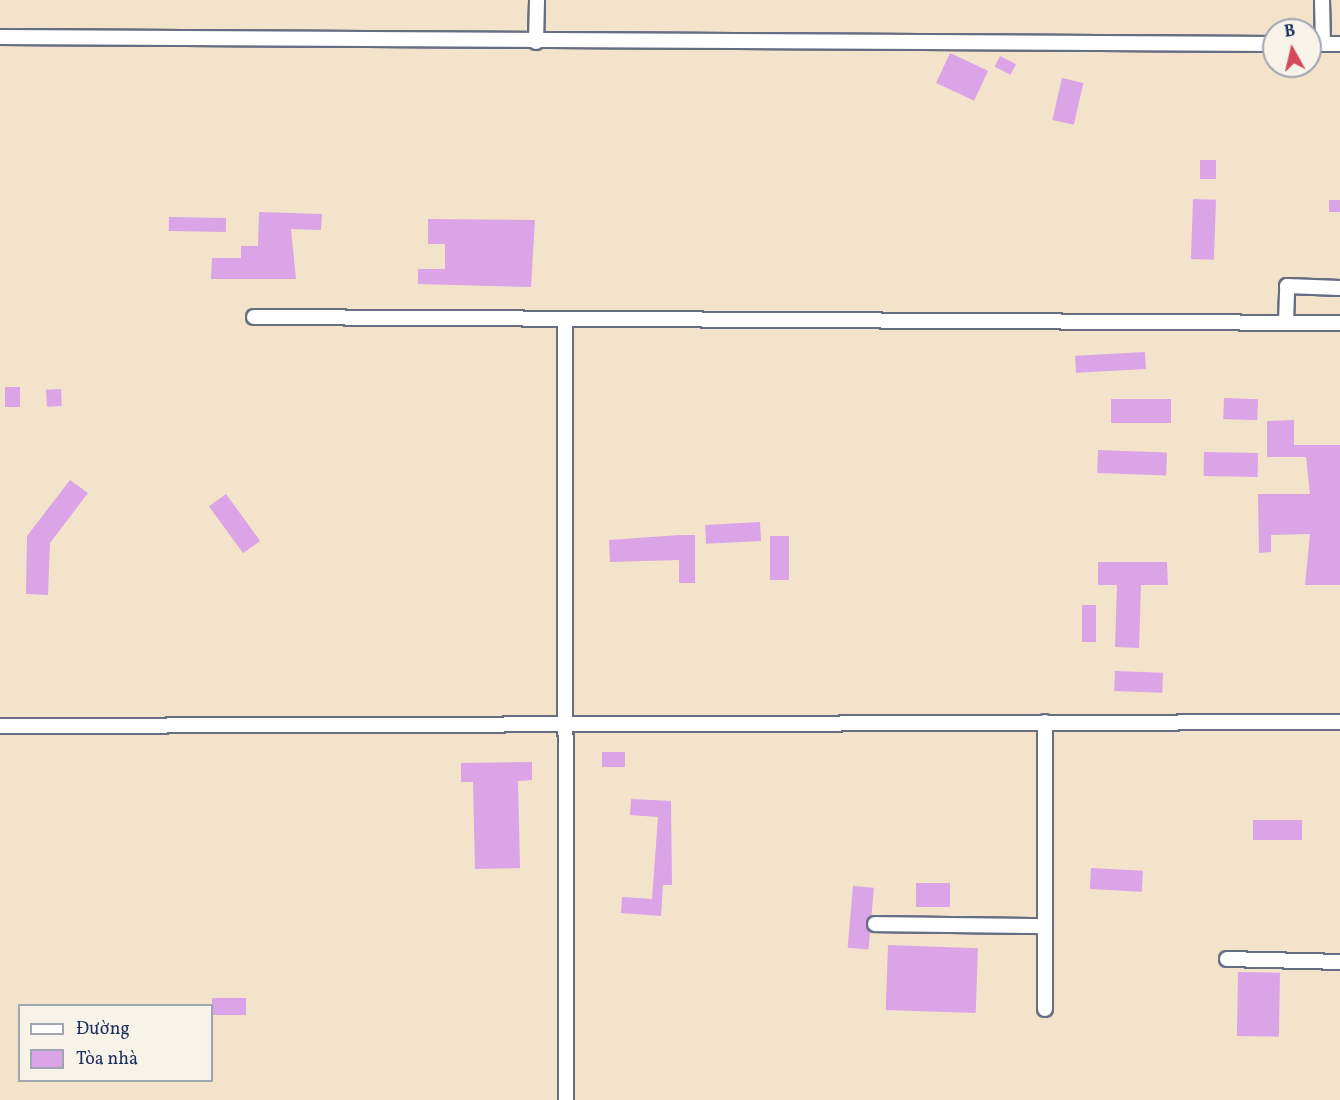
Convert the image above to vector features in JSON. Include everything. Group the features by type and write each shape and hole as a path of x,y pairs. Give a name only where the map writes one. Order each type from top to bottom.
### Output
{"street":[{"path":"536,42 537,0"},
{"path":"1320,18 1322,0"},
{"path":"0,37 536,42 1262,44"},
{"path":"1322,44 1340,44"},
{"path":"1286,322 1287,286 1340,288"},
{"path":"254,317 1340,322"},
{"path":"565,319 566,1100"},
{"path":"0,726 1340,722"},
{"path":"1045,723 1045,1009"},
{"path":"874,924 1045,926"},
{"path":"1227,959 1340,962"}],"building":[{"path":"950,53 988,71 974,101 936,83"},
{"path":"1000,56 1016,64 1011,75 995,67"},
{"path":"1062,78 1083,83 1074,125 1052,120"},
{"path":"1200,160 1216,160 1216,179 1200,179"},
{"path":"1193,199 1216,200 1214,260 1191,259"},
{"path":"1329,200 1340,200 1340,212 1329,212"},
{"path":"259,212 322,214 321,230 291,229 296,279 211,279 212,258 241,258 241,246 258,246"},
{"path":"169,217 226,218 226,232 169,231"},
{"path":"428,219 535,220 531,287 418,284 418,269 445,269 445,244 428,244"},
{"path":"1145,352 1146,369 1076,373 1075,356"},
{"path":"5,387 20,387 20,407 5,407"},
{"path":"61,389 62,406 47,407 46,390"},
{"path":"1224,398 1258,399 1257,420 1223,419"},
{"path":"1111,399 1171,399 1171,423 1111,423"},
{"path":"1294,420 1294,445 1340,445 1340,585 1305,585 1310,534 1271,535 1271,552 1259,553 1258,494 1310,494 1306,457 1267,457 1267,421"},
{"path":"1098,450 1167,452 1166,475 1097,473"},
{"path":"1204,452 1258,453 1258,477 1204,476"},
{"path":"70,480 88,493 50,543 48,595 26,594 27,536"},
{"path":"226,494 260,541 243,553 209,506"},
{"path":"760,522 761,541 706,544 705,525"},
{"path":"695,535 695,583 679,583 679,560 610,562 609,540"},
{"path":"770,536 789,536 789,580 770,580"},
{"path":"1098,562 1167,562 1168,585 1141,585 1139,648 1115,647 1117,585 1098,585"},
{"path":"1082,605 1096,605 1096,642 1082,642"},
{"path":"1115,671 1163,673 1162,693 1114,691"},
{"path":"602,752 625,752 625,767 602,767"},
{"path":"532,762 532,780 518,781 520,868 475,869 473,782 461,782 461,763"},
{"path":"631,799 671,801 672,885 663,885 661,916 621,913 622,897 652,899 658,817 630,815"},
{"path":"1253,820 1302,820 1302,840 1253,840"},
{"path":"1091,868 1143,871 1142,892 1090,889"},
{"path":"916,883 950,883 950,907 916,907"},
{"path":"853,886 874,888 869,950 848,948"},
{"path":"888,945 978,948 976,1013 886,1010"},
{"path":"1238,972 1280,973 1279,1037 1237,1036"},
{"path":"212,998 246,998 246,1015 213,1015"}]}
